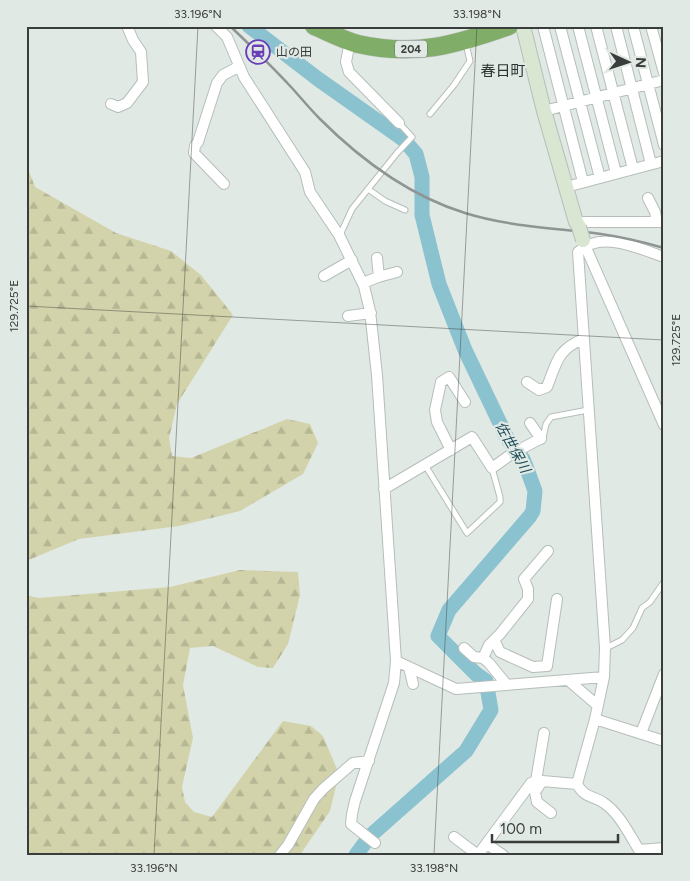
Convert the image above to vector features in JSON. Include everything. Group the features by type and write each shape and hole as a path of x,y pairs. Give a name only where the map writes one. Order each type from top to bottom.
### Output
{"highway":[{"name":"204","path":"314,26 350,41 397,50 434,48 465,42 508,26"}],"street":[{"path":"111,104 118,107 127,103 143,82 141,52 127,26"},
{"path":"216,26 227,37 238,67 305,172 310,192 339,236 352,260 363,284 371,313 377,375 396,661 394,682 352,814 351,824 375,843"},
{"path":"523,26 544,112 577,225 664,425"},
{"path":"543,26 583,182"},
{"path":"560,26 600,178"},
{"path":"578,26 616,173"},
{"path":"596,26 634,169"},
{"path":"616,26 651,164"},
{"path":"633,26 664,145"},
{"path":"651,26 664,73"},
{"path":"350,41 346,62 349,72 398,123"},
{"path":"223,180 194,153 217,83 223,76 238,67"},
{"path":"544,112 664,80"},
{"path":"566,187 664,161"},
{"path":"577,225 661,222 648,198"},
{"path":"584,243 604,241 636,247 664,257"},
{"path":"584,243 578,252 605,648 604,677 595,719 577,784 582,793 604,803 619,818 639,850 664,848"},
{"path":"378,258 379,277"},
{"path":"328,277 352,260"},
{"path":"363,284 397,272"},
{"path":"348,316 371,313"},
{"path":"527,382 539,390 547,387 560,355 566,348 583,339"},
{"path":"451,450 437,422 435,410 441,382 449,378 465,402"},
{"path":"384,490 472,437 492,468 512,453 540,438 530,423"},
{"path":"483,658 489,645 528,599 528,589 524,579 548,551"},
{"path":"494,640 500,652 533,667 547,666 557,600"},
{"path":"464,648 474,656 483,658 489,663 508,685"},
{"path":"396,661 456,689 604,677"},
{"path":"409,667 413,684"},
{"path":"641,733 664,674"},
{"path":"568,680 597,705"},
{"path":"595,719 664,741"},
{"path":"544,733 536,792 537,802 551,813"},
{"path":"280,855 288,846 314,799 323,789 353,763 369,761"},
{"path":"454,836 478,855 531,783 539,781 577,784"},
{"path":"487,844 503,855"}],"lane":[{"path":"430,114 470,62 465,42"},
{"path":"339,236 352,209 397,152 412,137 398,123"},
{"path":"368,189 384,201 405,210"},
{"path":"540,438 543,438 546,424 551,417 588,410"},
{"path":"425,465 467,533 500,502 492,468"},
{"path":"605,648 622,640 633,628 642,608 650,602 664,582"}],"green space":[{"path":"26,163 35,187 116,233 171,251 201,275 233,315 177,404 169,438 172,456 191,458 287,419 310,424 318,443 303,474 240,511 179,526 79,539 26,561"},
{"path":"240,570 298,572 300,595 288,644 273,668 258,667 213,646 190,648 183,685 193,738 182,787 185,802 194,812 212,817 283,721 311,726 323,736 339,774 330,811 300,855 26,855 26,595 39,598 170,587"}],"waterway":[{"name":"佐世保川","path":"249,26 318,79 403,139 416,154 422,177 422,215 439,284 465,350 507,438 523,459 535,491 533,511 530,516 449,610 438,636 476,674 486,681 491,710 466,751 370,836 356,855"}],"railway":[{"path":"230,26 277,72 335,134 387,175 425,197 445,206 482,218 533,227 609,235 664,248"}],"place":[{"name":"山の田","path":"258,52"}],"district":[{"name":"春日町","path":"503,71"}]}
